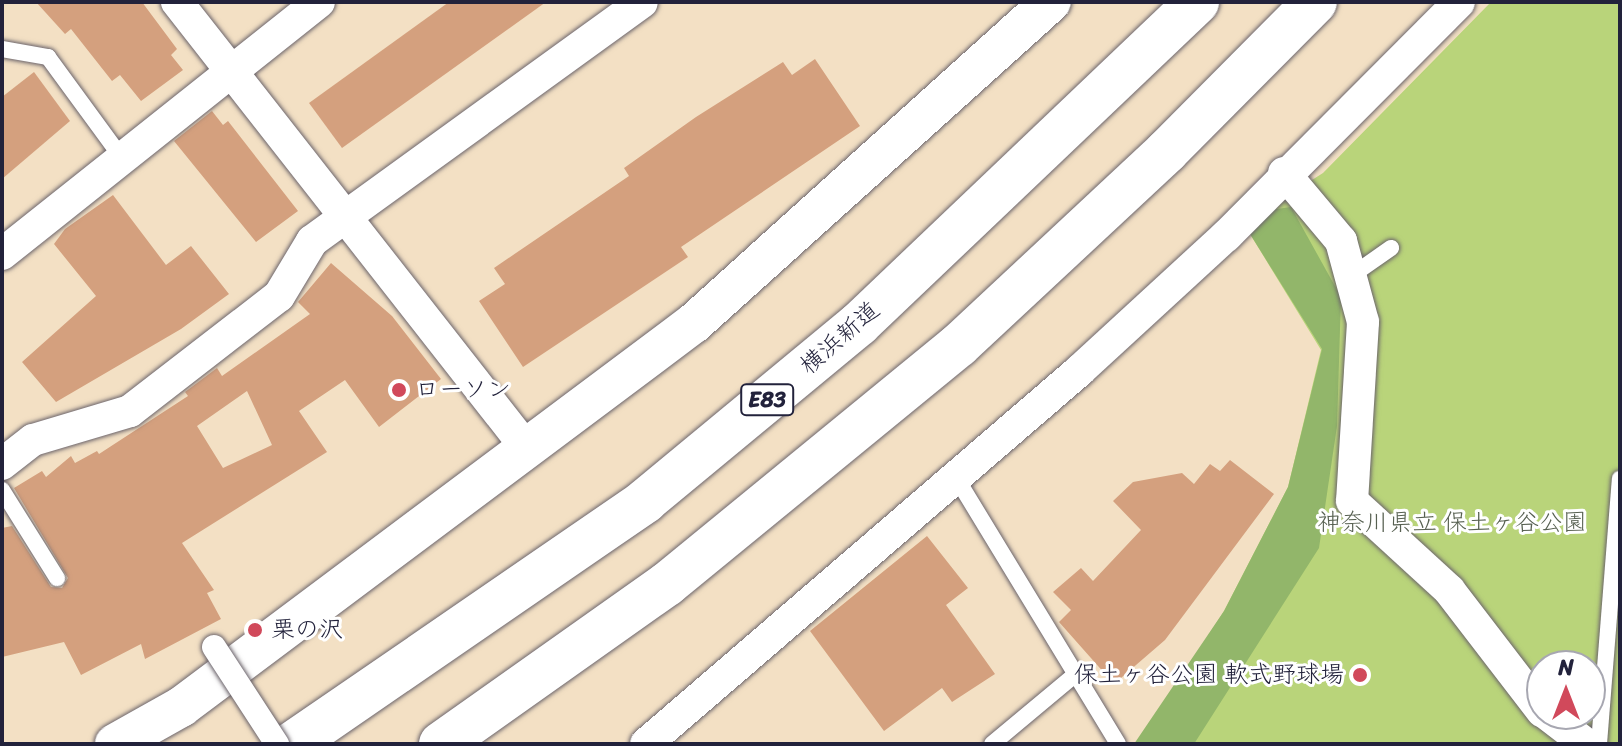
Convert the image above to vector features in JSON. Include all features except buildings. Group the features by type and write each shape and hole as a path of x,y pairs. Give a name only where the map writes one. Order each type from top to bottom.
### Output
{"highway":[{"name":"横浜新道","path":"292,744 645,501 859,324 1197,2"},
{"path":"441,744 667,584 959,345 1167,151 1315,2"}],"street":[{"path":"177,2 232,70 342,218 528,450"},
{"path":"2,254 319,2"},
{"path":"2,464 33,440 130,411 279,296 312,241 642,2"},
{"path":"115,744 181,707 694,323 1051,2"},
{"path":"646,744 957,479 1214,246 1459,2"},
{"path":"1284,173 1341,241 1363,322 1352,501 1449,590 1526,689"},
{"path":"214,647 277,744"},
{"path":"1568,730 1586,744"}],"lane":[{"path":"2,49 48,57 122,158"},
{"path":"1351,276 1391,248"},
{"path":"957,479 1118,744"},
{"path":"1599,744 1620,479"},
{"path":"2,490 57,578"},
{"path":"992,744 1076,674"}],"green space":[{"name":"神奈川県立 保土ヶ谷公園","path":"1491,2 1620,2 1620,744 1139,744 1224,611 1288,487 1321,350 1250,234 1263,211 1323,173"},
{"path":"1291,207 1341,297 1337,426 1319,548 1194,744 1134,744 1224,611 1288,487 1322,349 1250,234 1263,211"}],"place":[{"name":"ローソン","path":"399,390"},
{"name":"栗の沢","path":"255,630"},
{"name":"保土ヶ谷公園 軟式野球場","path":"1360,675"}]}
